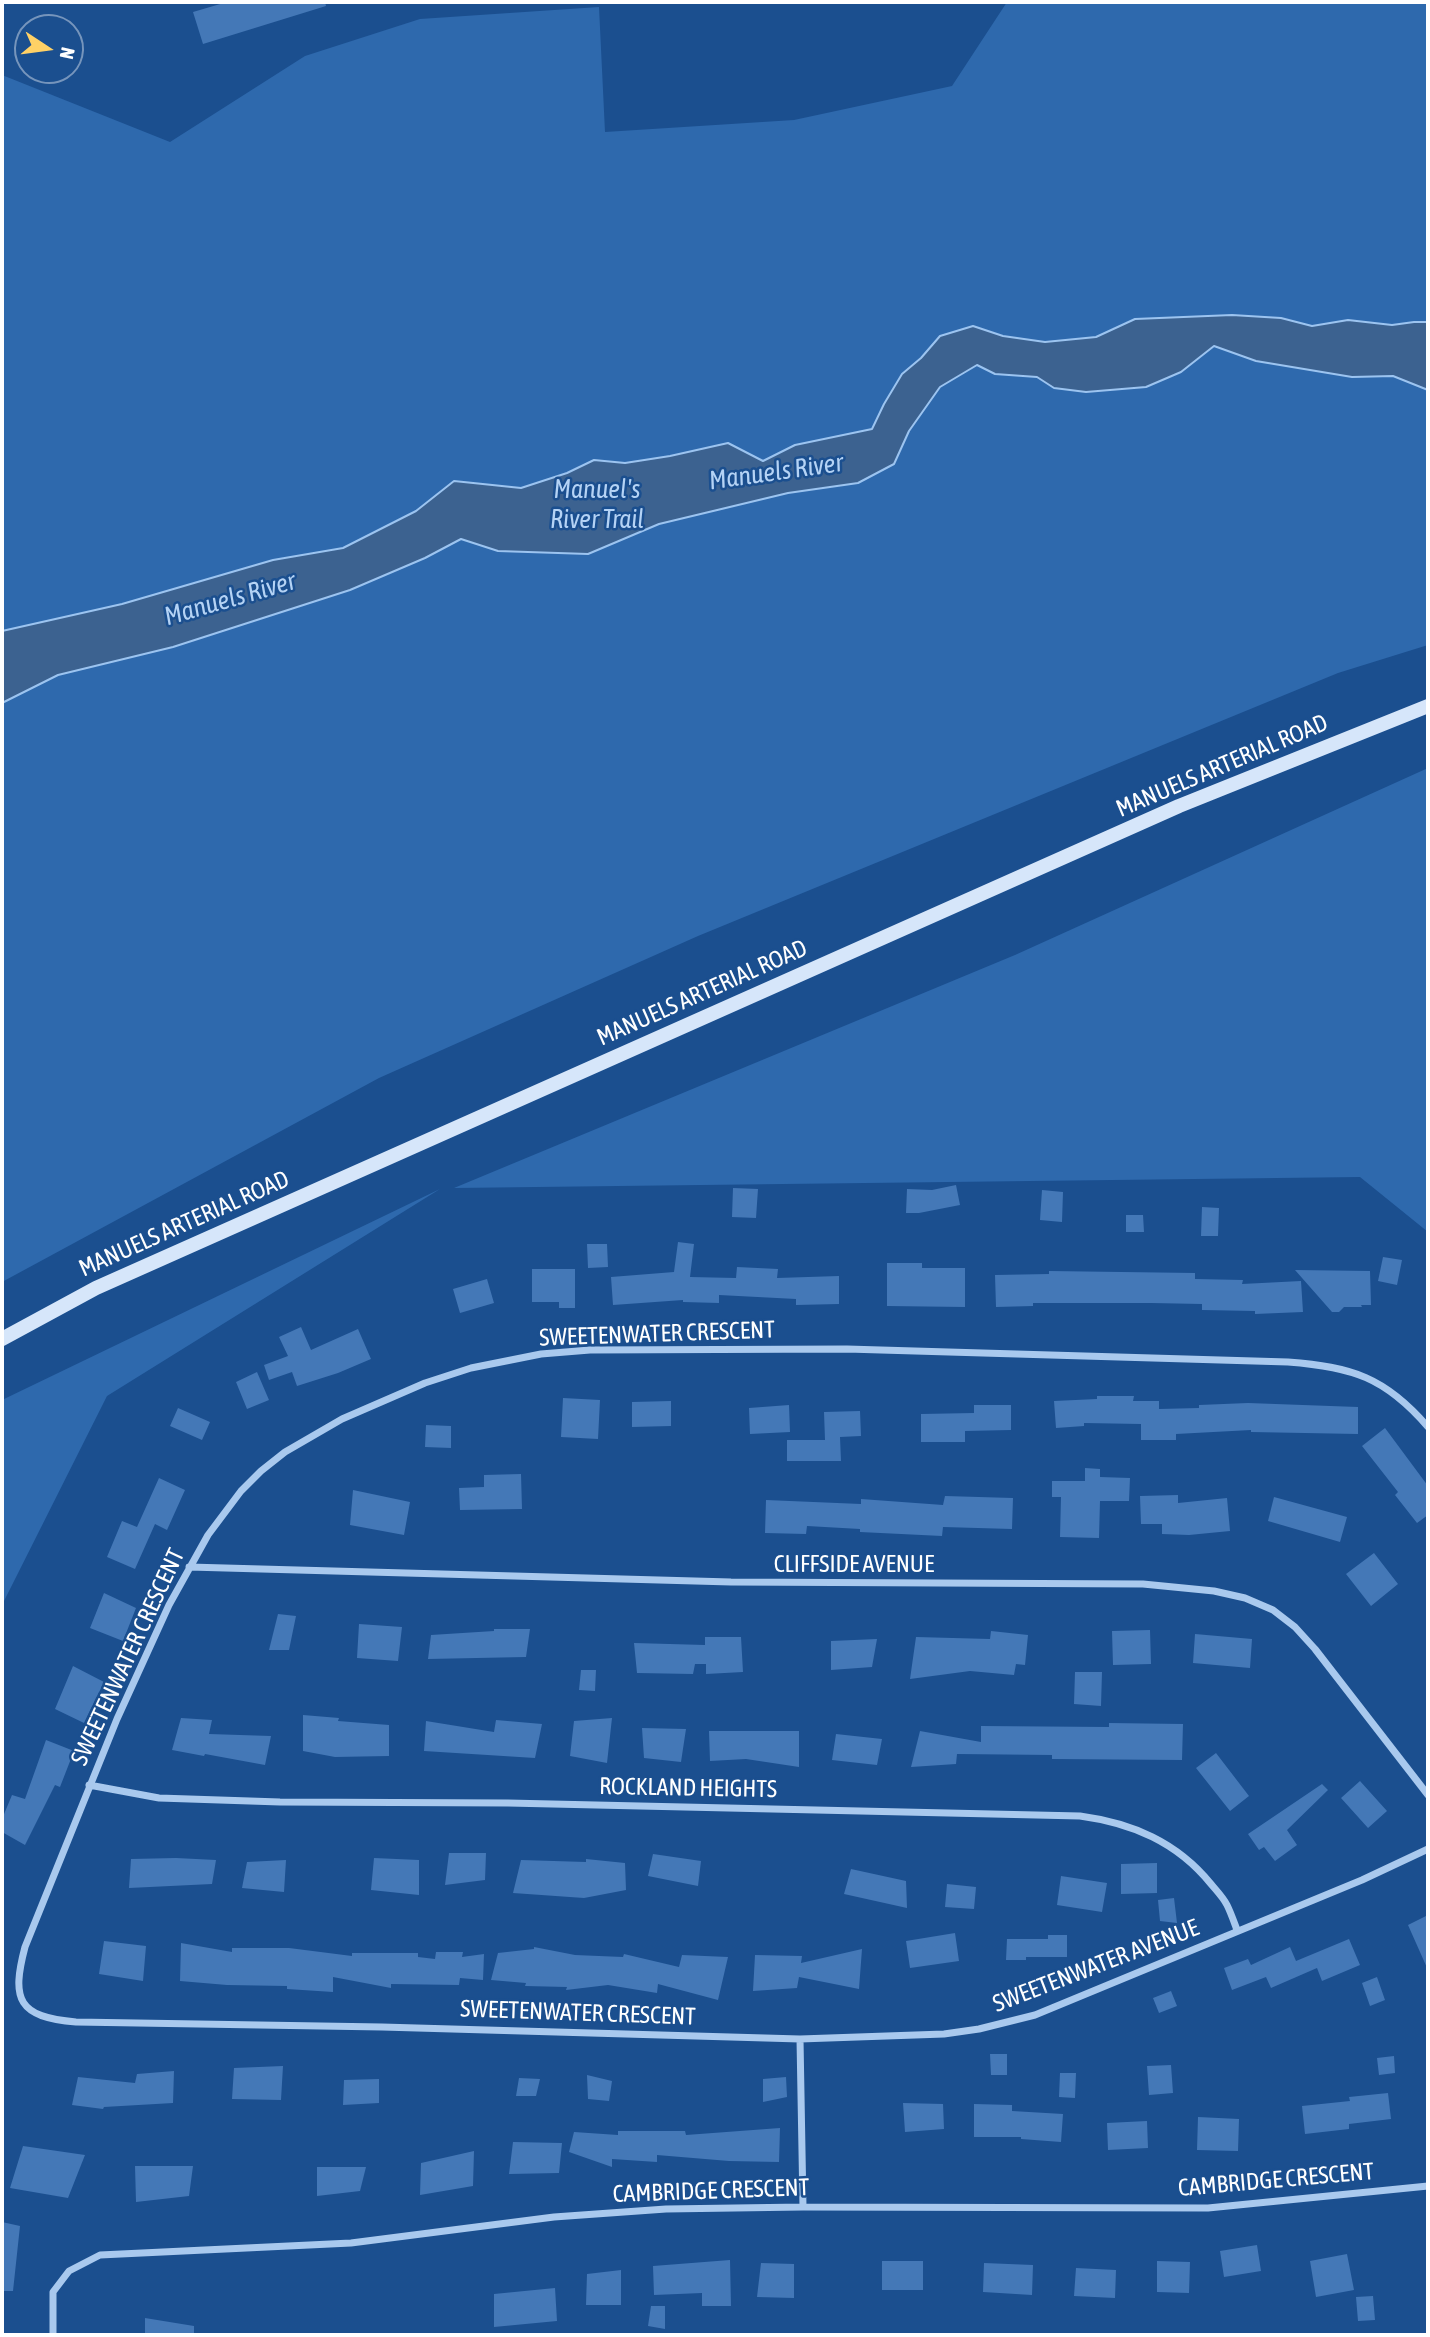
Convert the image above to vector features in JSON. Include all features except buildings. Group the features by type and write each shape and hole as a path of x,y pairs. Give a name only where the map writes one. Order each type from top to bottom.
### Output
{"main road":[{"name":"MANUELS ARTERIAL ROAD","path":"2,1339 96,1288 1179,806 1428,706"}],"street":[{"name":"SWEETENWATER CRESCENT","path":"718,2036 76,2022 43,2016 26,2007 21,2000 18,1976 25,1947 122,1706 169,1605 208,1535 242,1491 285,1452 365,1408 425,1383 471,1368 541,1354 590,1350 847,1349 1315,1364 1362,1375 1381,1384 1400,1397 1428,1427"},
{"name":"CLIFFSIDE AVENUE","path":"189,1567 731,1582 1143,1584 1214,1591 1245,1598 1273,1610 1296,1627 1428,1794"},
{"name":"ROCKLAND HEIGHTS","path":"89,1785 159,1798 280,1802 522,1803 1080,1816 1106,1819 1154,1836 1180,1852 1200,1871 1226,1903 1237,1930"},
{"name":"SWEETENWATER AVENUE","path":"718,2036 800,2039 944,2034 1008,2023 1035,2015 1167,1962 1237,1930 1362,1880 1428,1849"},
{"path":"800,2039 803,2207"},
{"name":"CAMBRIDGE CRESCENT","path":"53,2335 54,2292 69,2271 100,2255 351,2243 554,2217 666,2209 1208,2208 1428,2186"}],"shaded area":[{"path":"1007,2 1428,2 1428,645 1338,673 698,936 379,1078 2,1282 2,75 14,80 14,84 25,84 170,142 305,56 420,19 599,7 605,132 794,120 952,86"},
{"path":"1428,768 1428,1232 1360,1177 454,1188 1015,955"},
{"path":"440,1189 107,1396 2,1605 2,1400"}],"water":[{"name":"Manuel's River Trail","path":"1232,315 1281,318 1312,326 1348,320 1392,325 1428,322 1428,390 1393,376 1352,377 1256,361 1214,346 1181,372 1146,387 1086,392 1054,388 1037,377 995,374 977,365 940,387 909,431 894,464 858,483 788,493 659,524 588,554 498,551 461,539 425,558 350,590 173,647 58,675 2,703 2,631 122,604 273,560 343,548 416,511 454,481 521,488 567,473 594,460 625,463 728,443 763,461 795,445 872,429 902,374 921,358 940,336 973,326 1003,336 1045,342 1096,337 1135,319"}],"water label":[{"name":"Manuels River","path":"776,472"},
{"name":"Manuels River","path":"230,599"}]}
